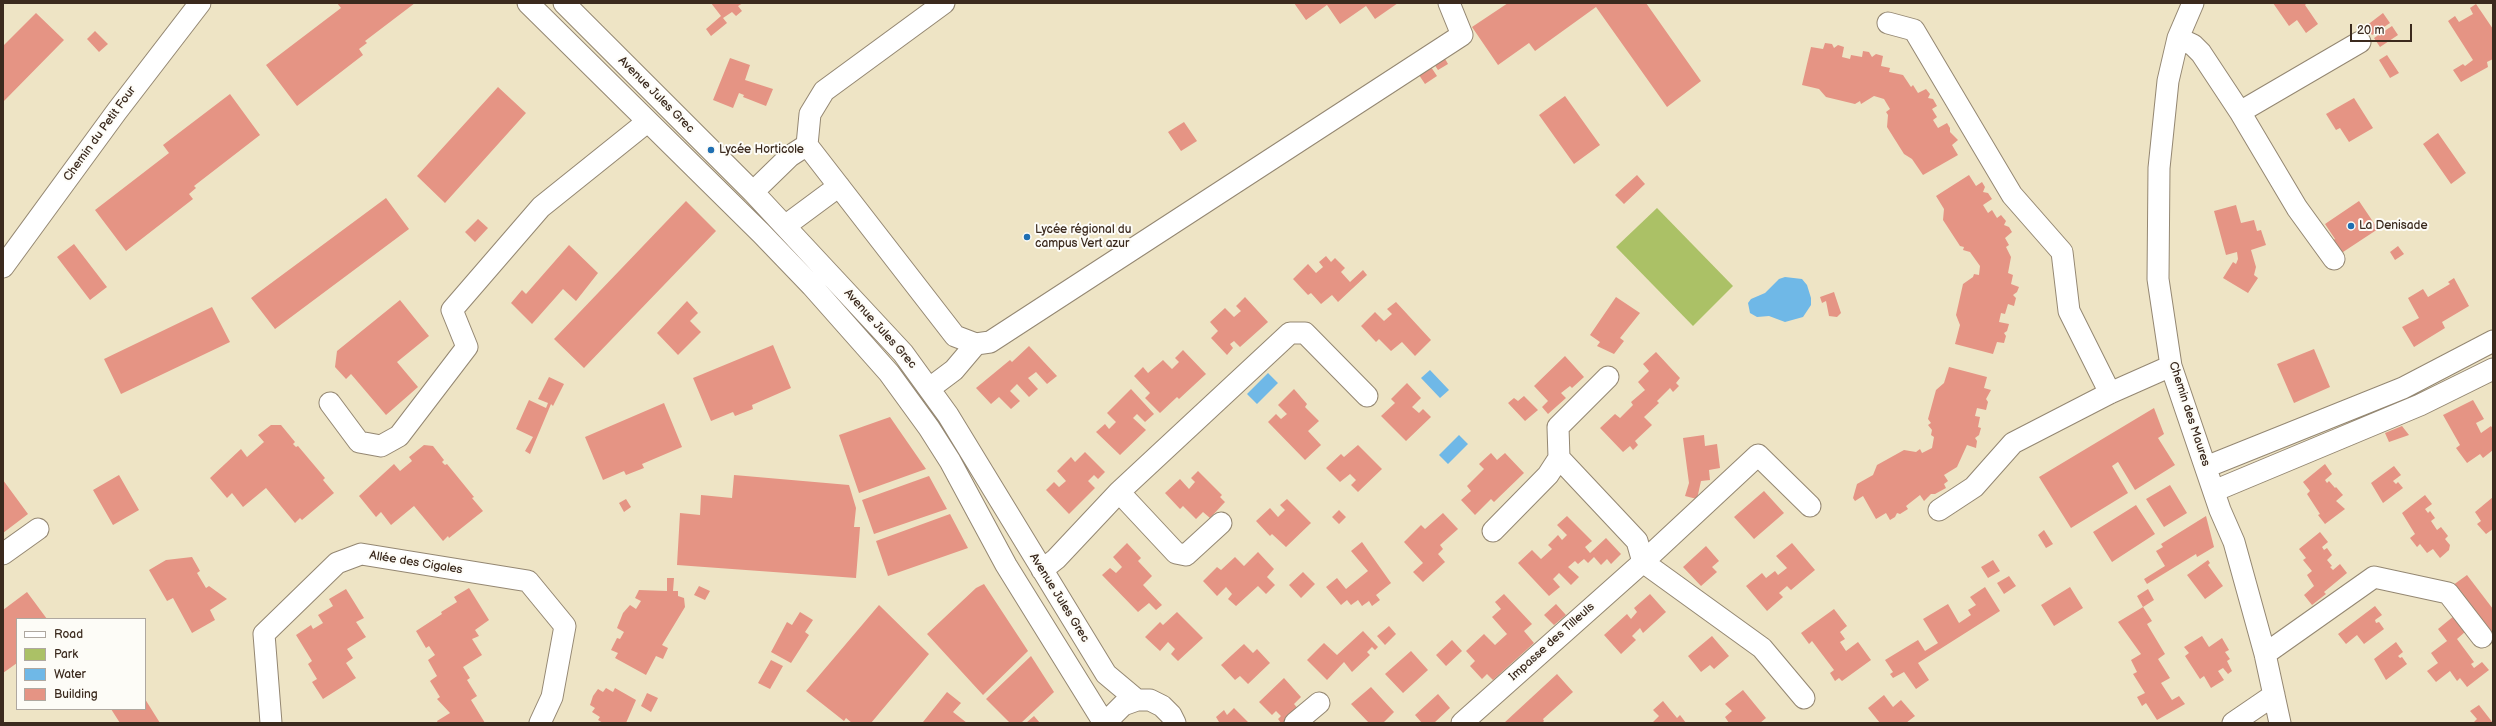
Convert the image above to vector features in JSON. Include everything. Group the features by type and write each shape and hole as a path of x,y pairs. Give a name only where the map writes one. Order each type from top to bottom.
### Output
{"street":[{"name":"Chemin du Petit Four","path":"3,267 117,111 200,3"},
{"name":"Avenue Jules Grec","path":"528,3 812,286 903,390 946,454 1010,572 1104,723"},
{"name":"Avenue Jules Grec","path":"564,3 752,192 879,325 930,388 970,450 1106,674 1137,700"},
{"path":"944,3 824,91 810,114 807,145 954,336 976,344 990,342 1462,35 1449,3"},
{"name":"Chemin des Maures","path":"2193,3 2178,38 2168,81 2159,168 2158,279 2171,366 2214,492 2234,542 2265,654 2280,723"},
{"path":"1888,24 1914,30 2012,195 2062,252 2069,311 2110,393"},
{"path":"2178,38 2193,45 2201,53 2240,112 2297,208 2334,259"},
{"path":"2240,112 2360,42"},
{"name":"Avenue Jules Grec","path":"330,403 359,442 381,446 399,436 467,347 452,310 541,207 647,122"},
{"path":"752,192 790,156 807,145"},
{"path":"785,226 839,186"},
{"path":"1042,570 1056,559 1119,492 1290,333 1305,333 1367,396"},
{"path":"2206,467 2403,388 2493,341"},
{"path":"930,388 954,370 976,344"},
{"path":"1939,510 1974,487 2013,443 2110,393 2171,366"},
{"path":"2214,492 2420,406 2493,369"},
{"path":"1494,531 1548,475 1559,458 1558,427 1608,376"},
{"name":"Impasse des Tilleuls","path":"1462,723 1643,562 1758,455 1810,506"},
{"path":"1559,458 1637,541 1643,562 1762,648 1804,698"},
{"path":"1119,492 1176,553 1186,555 1221,523"},
{"path":"3,554 38,529"},
{"name":"Allée des Cigales","path":"271,723 264,634 337,563 361,554 528,581 565,626 552,697 540,723"},
{"path":"2265,654 2374,577 2448,593 2482,637"},
{"path":"2233,723 2274,695"},
{"path":"1109,723 1113,715 1123,705 1137,700 1150,700 1162,706 1171,715 1175,723"},
{"path":"1295,723 1318,703"}],"green space":[{"path":"1657,208 1733,286 1693,326 1616,247"}],"water":[{"path":"1785,277 1802,279 1807,285 1811,298 1811,305 1803,317 1785,322 1769,316 1757,317 1750,313 1748,303 1751,299 1765,293 1779,279"},
{"path":"1430,370 1449,390 1440,398 1421,378"},
{"path":"1268,373 1278,383 1257,404 1247,394"},
{"path":"1459,435 1468,444 1448,464 1439,455"}],"building":[{"path":"337,3 415,3 365,41 367,43 359,49 363,55 297,106 266,65 341,8"},
{"path":"711,3 743,3 738,6 742,11 736,16 732,12 723,18 727,23 711,36 706,29 721,16"},
{"path":"1294,3 1398,3 1375,19 1366,6 1340,24 1327,5 1306,20"},
{"path":"1508,3 1646,3 1701,81 1667,107 1596,7 1535,51 1529,43 1498,65 1472,27"},
{"path":"2273,3 2307,3 2305,5 2318,24 2306,33 2297,20 2289,26"},
{"path":"2476,4 2493,29 2493,59 2487,62 2488,67 2461,82 2453,70 2463,64 2465,66 2473,60 2448,21 2455,16 2459,22 2473,14 2470,8"},
{"path":"36,13 64,40 3,102 3,46"},
{"path":"2383,13 2390,23 2372,35 2366,26"},
{"path":"2392,26 2398,35 2380,47 2374,38"},
{"path":"95,31 108,44 99,52 87,39"},
{"path":"1825,43 1832,44 1834,48 1838,45 1844,47 1842,57 1850,59 1851,55 1862,57 1863,51 1869,52 1872,57 1876,54 1883,56 1881,66 1890,68 1889,72 1903,75 1911,87 1913,85 1918,93 1926,89 1930,94 1928,98 1933,99 1937,106 1932,109 1937,117 1933,120 1938,128 1947,123 1950,128 1950,132 1958,140 1952,145 1958,155 1923,175 1912,159 1904,154 1887,127 1888,115 1886,112 1890,109 1884,99 1874,96 1861,104 1860,101 1855,104 1826,97 1819,89 1802,85 1811,47 1823,49"},
{"path":"2387,55 2399,73 2390,78 2379,60"},
{"path":"1444,57 1448,64 1438,70 1434,64"},
{"path":"730,58 750,65 745,80 773,89 766,106 743,97 744,95 739,93 733,108 713,100"},
{"path":"1431,67 1437,76 1425,84 1419,75"},
{"path":"498,87 526,113 445,203 417,176"},
{"path":"230,94 260,135 194,186 196,188 189,194 193,199 126,251 95,210 169,153 163,145"},
{"path":"1565,96 1600,145 1574,164 1539,115"},
{"path":"2354,98 2373,128 2349,142 2340,128 2336,130 2326,114"},
{"path":"1184,122 1197,141 1181,151 1168,132"},
{"path":"2438,133 2466,173 2451,184 2423,144"},
{"path":"1637,175 1645,184 1624,204 1615,195"},
{"path":"1969,175 1976,186 1982,182 1985,187 1983,192 1988,193 1992,199 1983,205 1988,213 1992,210 1997,218 2001,215 2006,221 2004,225 2009,227 2012,232 2005,238 2009,245 2006,247 2011,257 2008,273 2013,275 2011,284 2019,287 2017,292 2013,295 2016,298 2014,306 2008,304 2005,314 2001,313 1999,322 2009,324 2007,331 2004,333 2006,336 2004,343 1997,342 1993,354 1955,344 1960,325 1956,315 1963,284 1973,277 1974,274 1979,275 1980,266 1970,252 1963,250 1964,247 1960,246 1943,220 1944,209 1936,196"},
{"path":"386,198 409,229 275,329 251,298"},
{"path":"686,201 716,231 584,368 554,339"},
{"name":"La Denisade","path":"2359,201 2378,229 2340,254 2332,241 2335,239 2325,224"},
{"path":"2236,205 2241,223 2254,220 2257,231 2261,230 2266,245 2251,250 2256,267 2254,275 2258,278 2248,293 2223,278 2233,262 2236,264 2238,259 2237,252 2226,255 2214,211"},
{"path":"478,219 488,228 475,242 465,232"},
{"path":"74,244 107,287 90,300 57,257"},
{"path":"569,245 598,273 576,301 563,289 532,324 511,303 522,290 526,294"},
{"path":"2398,246 2404,254 2395,260 2390,252"},
{"path":"1326,256 1331,262 1335,258 1345,268 1341,272 1350,282 1363,270 1367,275 1338,302 1332,295 1321,304 1311,293 1308,295 1293,279 1308,264 1316,273 1323,267 1319,262"},
{"path":"2454,278 2469,306 2442,322 2445,328 2414,347 2402,327 2419,318 2408,298 2423,289 2428,297 2450,284 2448,282"},
{"path":"1834,292 1841,313 1837,317 1829,316 1826,301 1822,303 1820,297"},
{"path":"1245,297 1268,322 1240,347 1234,341 1230,344 1233,348 1227,355 1211,338 1218,331 1210,322 1225,308 1234,317 1241,311 1236,306"},
{"path":"1616,297 1640,313 1620,338 1624,341 1614,354 1597,346 1600,342 1590,335"},
{"path":"400,300 429,336 397,362 418,387 386,415 351,374 346,379 335,367 337,351"},
{"path":"687,301 698,313 690,321 701,332 678,355 657,333"},
{"path":"1396,302 1431,340 1415,356 1402,342 1391,351 1379,339 1376,342 1361,326 1375,312 1384,321 1392,314 1387,309"},
{"path":"212,307 230,342 121,394 104,359"},
{"path":"773,345 791,388 752,405 753,409 735,416 733,412 711,421 693,378"},
{"path":"1029,346 1057,376 1047,384 1036,372 1028,378 1038,389 1029,397 1017,384 1010,391 1020,401 1011,409 999,397 991,404 976,388 1010,360 1012,362"},
{"path":"2314,349 2330,387 2294,403 2277,364"},
{"path":"1183,350 1206,374 1179,399 1177,397 1160,413 1145,398 1150,393 1134,376 1143,367 1148,373 1163,360 1172,369 1179,362 1175,358"},
{"path":"1656,352 1680,378 1676,383 1679,386 1673,392 1670,388 1657,401 1659,403 1644,417 1652,425 1635,441 1638,445 1633,450 1630,446 1623,452 1600,428 1615,414 1620,418 1633,405 1631,402 1645,390 1638,382 1649,371 1643,364"},
{"path":"1565,356 1584,377 1572,388 1570,386 1561,393 1566,398 1548,414 1542,407 1548,401 1534,386"},
{"path":"1949,367 1987,377 1984,388 1991,390 1986,399 1988,402 1986,410 1977,408 1975,416 1980,417 1978,427 1981,428 1979,435 1975,438 1977,441 1976,448 1967,445 1957,467 1944,475 1948,481 1944,484 1946,488 1935,494 1931,494 1924,501 1920,495 1906,506 1908,509 1900,514 1897,513 1895,517 1890,520 1886,513 1876,519 1863,496 1855,501 1853,498 1857,484 1873,475 1877,465 1904,450 1916,452 1920,449 1922,453 1932,448 1934,437 1931,435 1932,430 1928,425 1931,423 1928,419 1936,390 1944,383"},
{"path":"549,377 564,384 553,406 551,404 530,454 525,451 533,437 516,429 529,400 546,408 548,403 538,399"},
{"path":"1407,383 1421,398 1412,407 1419,413 1423,409 1431,417 1406,441 1381,416 1395,403 1391,399"},
{"path":"1131,389 1154,414 1145,422 1137,414 1133,418 1146,430 1120,455 1096,432 1105,424 1109,429 1116,422 1107,413"},
{"path":"1294,389 1307,404 1305,407 1319,421 1308,431 1321,445 1305,460 1268,422 1276,414 1281,419 1287,414 1278,405"},
{"path":"1524,396 1538,410 1525,421 1508,403 1514,398 1518,401"},
{"path":"2473,400 2484,419 2476,423 2481,433 2491,426 2493,429 2493,450 2483,458 2480,454 2467,463 2456,448 2460,445 2443,415"},
{"path":"664,403 682,447 642,464 644,468 626,475 624,471 603,480 585,437"},
{"path":"2154,408 2164,434 2158,438 2175,465 2135,490 2118,462 2112,466 2128,493 2071,528 2039,477"},
{"path":"890,417 926,469 859,493 839,435"},
{"path":"271,425 281,425 295,442 293,444 296,447 298,446 325,478 323,480 334,493 302,520 300,518 295,523 266,488 243,507 232,493 227,498 210,478 241,449 247,457 264,442 258,435"},
{"path":"2402,426 2409,435 2389,442 2385,433"},
{"path":"1704,435 1705,446 1717,444 1720,468 1709,470 1710,480 1701,481 1697,499 1685,496 1689,483 1683,438"},
{"path":"424,445 433,446 444,460 442,462 445,465 447,464 474,497 472,498 483,511 443,541 414,506 391,525 381,512 376,517 359,496 394,464 400,471 412,461 409,457"},
{"path":"1358,445 1382,469 1358,492 1351,485 1356,480 1350,474 1340,482 1326,468 1341,454 1344,457"},
{"path":"1085,452 1105,472 1098,479 1094,475 1088,481 1095,488 1069,514 1046,490 1054,482 1059,487 1066,481 1057,471 1071,457 1075,462"},
{"path":"1491,453 1497,460 1505,453 1524,473 1494,502 1491,499 1475,515 1461,500 1471,491 1467,486 1484,469 1479,464"},
{"path":"2325,464 2332,474 2325,480 2327,483 2329,481 2343,495 2336,501 2345,509 2325,524 2318,515 2320,514 2307,494 2310,491 2303,482"},
{"path":"2394,466 2401,475 2393,481 2396,484 2398,482 2403,488 2383,503 2371,483"},
{"path":"1198,471 1222,495 1220,497 1225,502 1210,518 1203,512 1196,519 1183,506 1180,509 1165,493 1180,479 1189,489 1195,482 1191,478"},
{"path":"119,475 139,510 113,525 93,490"},
{"path":"734,475 849,485 856,508 854,527 860,527 856,578 677,565 680,513 700,515 701,495 732,498"},
{"path":"929,476 947,509 874,534 862,500"},
{"path":"3,480 28,514 3,533"},
{"path":"2170,485 2187,513 2164,527 2146,499"},
{"path":"1764,491 1784,513 1754,539 1734,517"},
{"path":"2425,495 2432,504 2425,509 2428,513 2430,511 2435,518 2431,521 2437,530 2441,527 2448,536 2445,539 2450,545 2449,550 2440,558 2433,549 2427,553 2420,544 2417,547 2410,538 2415,534 2402,513"},
{"path":"2493,497 2493,529 2486,534 2477,524 2481,521 2475,512"},
{"path":"626,499 631,507 624,512 619,503"},
{"path":"1287,499 1311,523 1286,547 1272,534 1270,536 1256,521 1270,508 1278,517 1285,510 1280,505"},
{"path":"2136,505 2155,534 2112,562 2093,532"},
{"path":"1339,510 1346,517 1339,524 1332,517"},
{"path":"1443,513 1458,529 1440,545 1443,549 1438,554 1445,562 1423,582 1413,572 1423,563 1404,542 1421,525 1425,529"},
{"path":"950,514 968,548 888,576 876,541"},
{"path":"1567,516 1592,541 1585,547 1590,553 1606,538 1621,554 1611,564 1607,559 1601,565 1594,557 1588,563 1584,559 1578,564 1575,561 1568,567 1579,577 1571,585 1559,573 1553,579 1560,587 1549,596 1518,563 1532,550 1541,559 1552,549 1548,545 1558,535 1562,540 1567,535 1557,525"},
{"path":"2206,516 2214,547 2197,557 2196,554 2147,584 2144,579 2165,566 2156,551 2163,547 2161,544"},
{"path":"2044,530 2053,544 2046,548 2038,535"},
{"path":"2320,532 2328,542 2322,547 2324,550 2327,548 2332,555 2327,560 2332,566 2330,567 2333,570 2340,564 2347,573 2324,592 2326,594 2312,605 2304,595 2314,586 2307,575 2312,571 2303,560 2306,558 2299,549"},
{"path":"1362,542 1391,583 1376,595 1380,600 1372,606 1369,601 1362,606 1358,600 1351,605 1347,600 1341,605 1326,587 1337,578 1346,589 1368,571 1351,551"},
{"path":"1127,543 1141,558 1138,561 1152,576 1143,585 1162,605 1156,610 1149,603 1138,612 1102,575 1110,568 1116,573 1122,567 1113,557"},
{"path":"1792,543 1815,570 1791,590 1787,586 1779,593 1783,597 1767,611 1746,586 1762,573 1766,578 1775,571 1778,575 1787,568 1776,556"},
{"path":"1706,546 1719,561 1712,567 1717,572 1701,586 1683,567"},
{"path":"1258,552 1274,569 1267,577 1275,585 1266,594 1258,586 1236,606 1228,599 1232,594 1226,587 1217,596 1203,581 1217,567 1221,570 1235,557 1244,566"},
{"path":"192,557 200,571 197,573 206,588 209,586 227,599 210,610 215,620 192,633 173,598 167,601 149,570 166,560"},
{"path":"1993,560 2000,571 1988,578 1981,567"},
{"path":"2208,560 2210,563 2208,565 2223,586 2205,599 2187,575"},
{"path":"1303,572 1315,584 1301,598 1289,585"},
{"path":"2467,575 2493,609 2493,637 2490,639 2449,588"},
{"path":"2009,576 2016,586 2004,594 1997,583"},
{"path":"667,578 674,578 673,591 678,591 678,596 684,598 685,607 662,645 668,648 663,659 656,656 646,675 615,658 618,653 611,650 617,638 620,639 624,632 617,628 623,613 630,605 636,609 641,601 635,598 639,590 667,591"},
{"path":"984,584 1028,651 983,695 927,634 976,588"},
{"path":"699,586 710,591 705,600 694,595"},
{"path":"1985,587 2000,611 1918,663 1929,680 1916,689 1904,672 1893,678 1890,674 1893,672 1885,660 1918,640 1925,651 1938,643 1923,619 1948,604 1959,623 1971,615 1968,610 1976,605 1970,597"},
{"path":"2070,587 2083,608 2054,626 2041,605"},
{"path":"469,588 489,620 475,630 479,636 472,639 482,655 463,667 470,678 467,680 477,696 471,700 485,723 438,723 437,721 450,713 437,699 440,697 430,681 437,676 428,660 435,655 429,646 426,648 416,631 457,602 454,597"},
{"path":"346,589 364,618 356,622 366,637 347,649 353,658 346,663 356,678 323,699 312,682 317,679 308,664 312,661 296,635 311,625 313,629 323,623 318,615 333,606 329,599"},
{"path":"2148,589 2154,600 2143,607 2137,596"},
{"path":"27,592 46,618 16,618 16,664 3,673 3,610"},
{"path":"1504,594 1532,624 1524,631 1534,643 1493,680 1487,674 1482,679 1470,666 1475,661 1466,651 1484,634 1495,645 1507,634 1492,617 1501,609 1495,602"},
{"path":"1650,594 1666,612 1643,633 1640,628 1632,636 1636,640 1621,654 1604,635 1627,614 1631,619 1637,612 1634,608"},
{"path":"1556,604 1566,615 1554,625 1544,615"},
{"path":"879,605 929,654 871,723 852,723 846,718 844,721 806,691"},
{"path":"2375,606 2382,615 2375,620 2376,623 2379,622 2384,629 2364,644 2357,635 2346,644 2338,634"},
{"path":"2143,607 2152,621 2147,624 2165,654 2158,659 2170,678 2161,683 2172,700 2179,696 2185,704 2157,720 2146,703 2142,706 2137,697 2145,693 2133,674 2137,672 2131,660 2141,654 2118,622"},
{"path":"1834,609 1847,626 1840,632 1845,639 1840,642 1846,651 1858,642 1871,660 1842,681 1839,678 1835,681 1830,673 1834,670 1812,641 1809,644 1801,633"},
{"path":"800,612 813,620 805,632 809,635 791,663 771,652 787,622 792,625"},
{"path":"1177,612 1203,638 1178,661 1171,654 1175,649 1168,642 1160,651 1145,637 1160,622 1163,625"},
{"path":"2454,616 2466,631 2457,639 2474,662 2471,664 2474,668 2482,662 2489,670 2467,687 2460,678 2457,681 2450,671 2436,682 2427,671 2438,663 2431,653 2447,641 2438,629"},
{"path":"1389,626 1396,634 1385,645 1377,636"},
{"path":"1363,631 1378,647 1375,650 1372,647 1367,652 1370,655 1352,672 1344,662 1327,680 1307,660 1324,643 1337,655"},
{"path":"1712,636 1729,656 1714,669 1710,665 1701,672 1688,656"},
{"path":"2202,636 2209,647 2222,638 2229,650 2225,652 2230,659 2227,661 2232,671 2228,674 2223,668 2218,671 2224,680 2211,688 2204,676 2200,679 2185,656 2189,653 2184,647"},
{"path":"1452,640 1462,651 1446,666 1436,655"},
{"path":"2396,642 2403,652 2398,656 2400,658 2402,657 2407,664 2386,680 2374,659"},
{"path":"1244,644 1253,653 1257,649 1270,663 1248,684 1240,676 1235,680 1221,665"},
{"path":"1411,651 1428,670 1403,693 1385,674"},
{"path":"1031,656 1054,692 1021,723 1010,723 986,699"},
{"path":"771,660 783,666 770,689 758,683"},
{"path":"1557,674 1573,692 1543,719 1544,721 1542,723 1504,723"},
{"path":"1284,678 1301,697 1294,704 1300,711 1286,723 1281,723 1278,719 1281,716 1276,711 1272,715 1259,702"},
{"path":"1371,687 1394,712 1383,723 1369,723 1351,704"},
{"path":"606,688 613,692 615,688 636,700 626,723 603,723 598,720 600,717 592,712 595,708 590,705 593,696 598,689 603,692"},
{"path":"1743,690 1766,718 1760,723 1729,723 1725,717 1732,711 1725,704"},
{"path":"947,692 961,703 953,712 967,723 923,722"},
{"path":"647,693 658,698 651,712 641,706"},
{"path":"1438,694 1450,708 1434,723 1422,723 1415,715"},
{"path":"1884,695 1893,707 1901,700 1915,716 1906,723 1880,723 1868,708"},
{"path":"146,701 160,723 120,723 112,710 146,710"},
{"path":"1663,701 1677,718 1680,715 1686,723 1652,723 1659,716 1653,710"},
{"path":"2479,705 2493,723 2473,723 2477,719 2470,711"},
{"path":"1234,708 1249,723 1218,723 1219,722 1216,717 1224,710 1227,715"},
{"path":"1034,716 1040,723 1026,723"}],"place":[{"name":"Lycée Horticole","path":"711,150"},
{"name":"La Denisade","path":"2351,226"},
{"name":"Lycée régional du campus Vert azur","path":"1027,237"}]}
